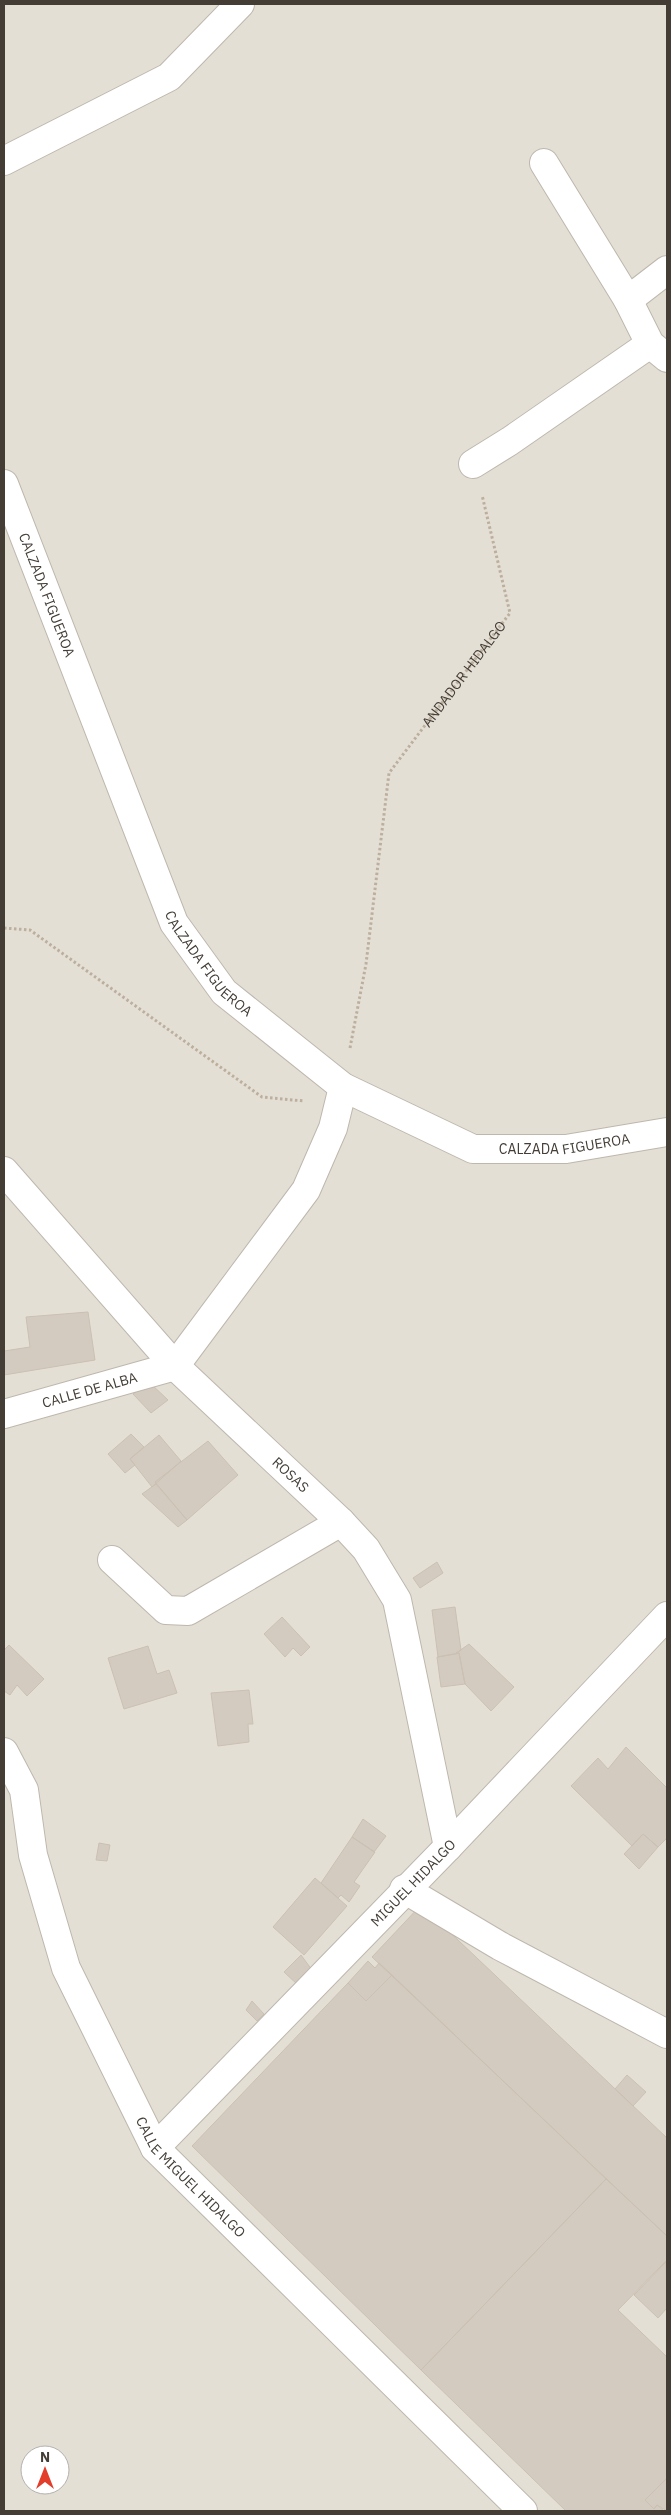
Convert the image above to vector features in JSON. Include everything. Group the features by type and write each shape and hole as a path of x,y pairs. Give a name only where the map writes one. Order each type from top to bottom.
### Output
{"street":[{"path":"4,161 169,77 240,4"},
{"path":"474,464 659,351 544,163"},
{"path":"628,300 667,270"},
{"name":"CALZADA FIGUEROA","path":"4,484 174,923 224,992 343,1087 474,1149 566,1149 667,1132"},
{"path":"175,1366 306,1190 333,1128 343,1087"},
{"name":"ROSAS","path":"4,1171 175,1366 341,1522 366,1549 397,1600 448,1847"},
{"name":"CALLE DE ALBA","path":"4,1414 175,1366"},
{"path":"112,1560 166,1610 188,1611 341,1522"},
{"name":"MIGUEL HIDALGO","path":"155,2148 404,1889 448,1847 667,1616"},
{"name":"CALLE MIGUEL HIDALGO","path":"4,1752 24,1790 33,1855 66,1968 155,2148 523,2511"},
{"path":"404,1889 500,1946 667,2034"}],"path":[{"name":"ANDADOR HIDALGO","path":"343,1087 366,964 389,773 510,613 474,464"},
{"path":"4,928 30,930 262,1098 302,1101 343,1087"}],"shaded area":[{"path":"4,4 667,4 667,2511 4,2511"}],"building":[{"path":"88,1312 95,1360 4,1375 4,1351 30,1347 26,1317"},
{"path":"149,1382 168,1400 151,1413 133,1394"},
{"path":"131,1434 144,1447 130,1459 135,1465 125,1473 108,1454"},
{"path":"159,1435 181,1461 152,1487 130,1459"},
{"path":"208,1441 238,1475 187,1520 155,1482"},
{"path":"156,1484 187,1520 178,1527 142,1494"},
{"path":"437,1562 443,1573 420,1588 413,1578"},
{"path":"455,1607 461,1650 455,1654 438,1657 432,1610"},
{"path":"282,1617 310,1647 301,1656 293,1648 285,1657 264,1634"},
{"path":"469,1644 514,1687 491,1711 465,1684 459,1653 455,1654"},
{"path":"9,1645 44,1679 27,1696 17,1685 10,1695 4,1691 4,1650"},
{"path":"148,1646 157,1674 169,1670 177,1693 124,1709 108,1658"},
{"path":"459,1653 465,1684 441,1687 437,1657"},
{"path":"249,1690 253,1724 248,1724 249,1742 218,1746 211,1693"},
{"path":"626,1747 667,1788 667,1838 658,1847 643,1834 632,1846 571,1786 598,1758 608,1769"},
{"path":"363,1819 386,1836 374,1852 352,1837"},
{"path":"643,1834 658,1847 639,1869 624,1854"},
{"path":"352,1837 375,1852 354,1882 360,1886 349,1902 341,1895 338,1898 321,1883"},
{"path":"99,1843 110,1845 107,1861 96,1860"},
{"path":"315,1878 347,1906 304,1955 273,1927"},
{"path":"421,1905 667,2138 667,2236 372,1957"},
{"path":"301,1955 312,1970 298,1985 284,1972"},
{"path":"368,1961 375,1968 379,1963 392,1975 366,2001 348,1983"},
{"path":"392,1975 606,2179 421,2370 192,2146 348,1983 366,2001"},
{"path":"252,2001 264,2014 257,2021 246,2010"},
{"path":"627,2075 646,2092 633,2106 615,2089"},
{"path":"606,2179 667,2236 667,2260 618,2310 667,2357 667,2478 645,2500 654,2509 657,2505 664,2511 566,2511 421,2370"},
{"path":"666,2262 667,2308 658,2318 634,2295"},
{"path":"667,2478 667,2511 657,2505 654,2509 645,2500"}]}
